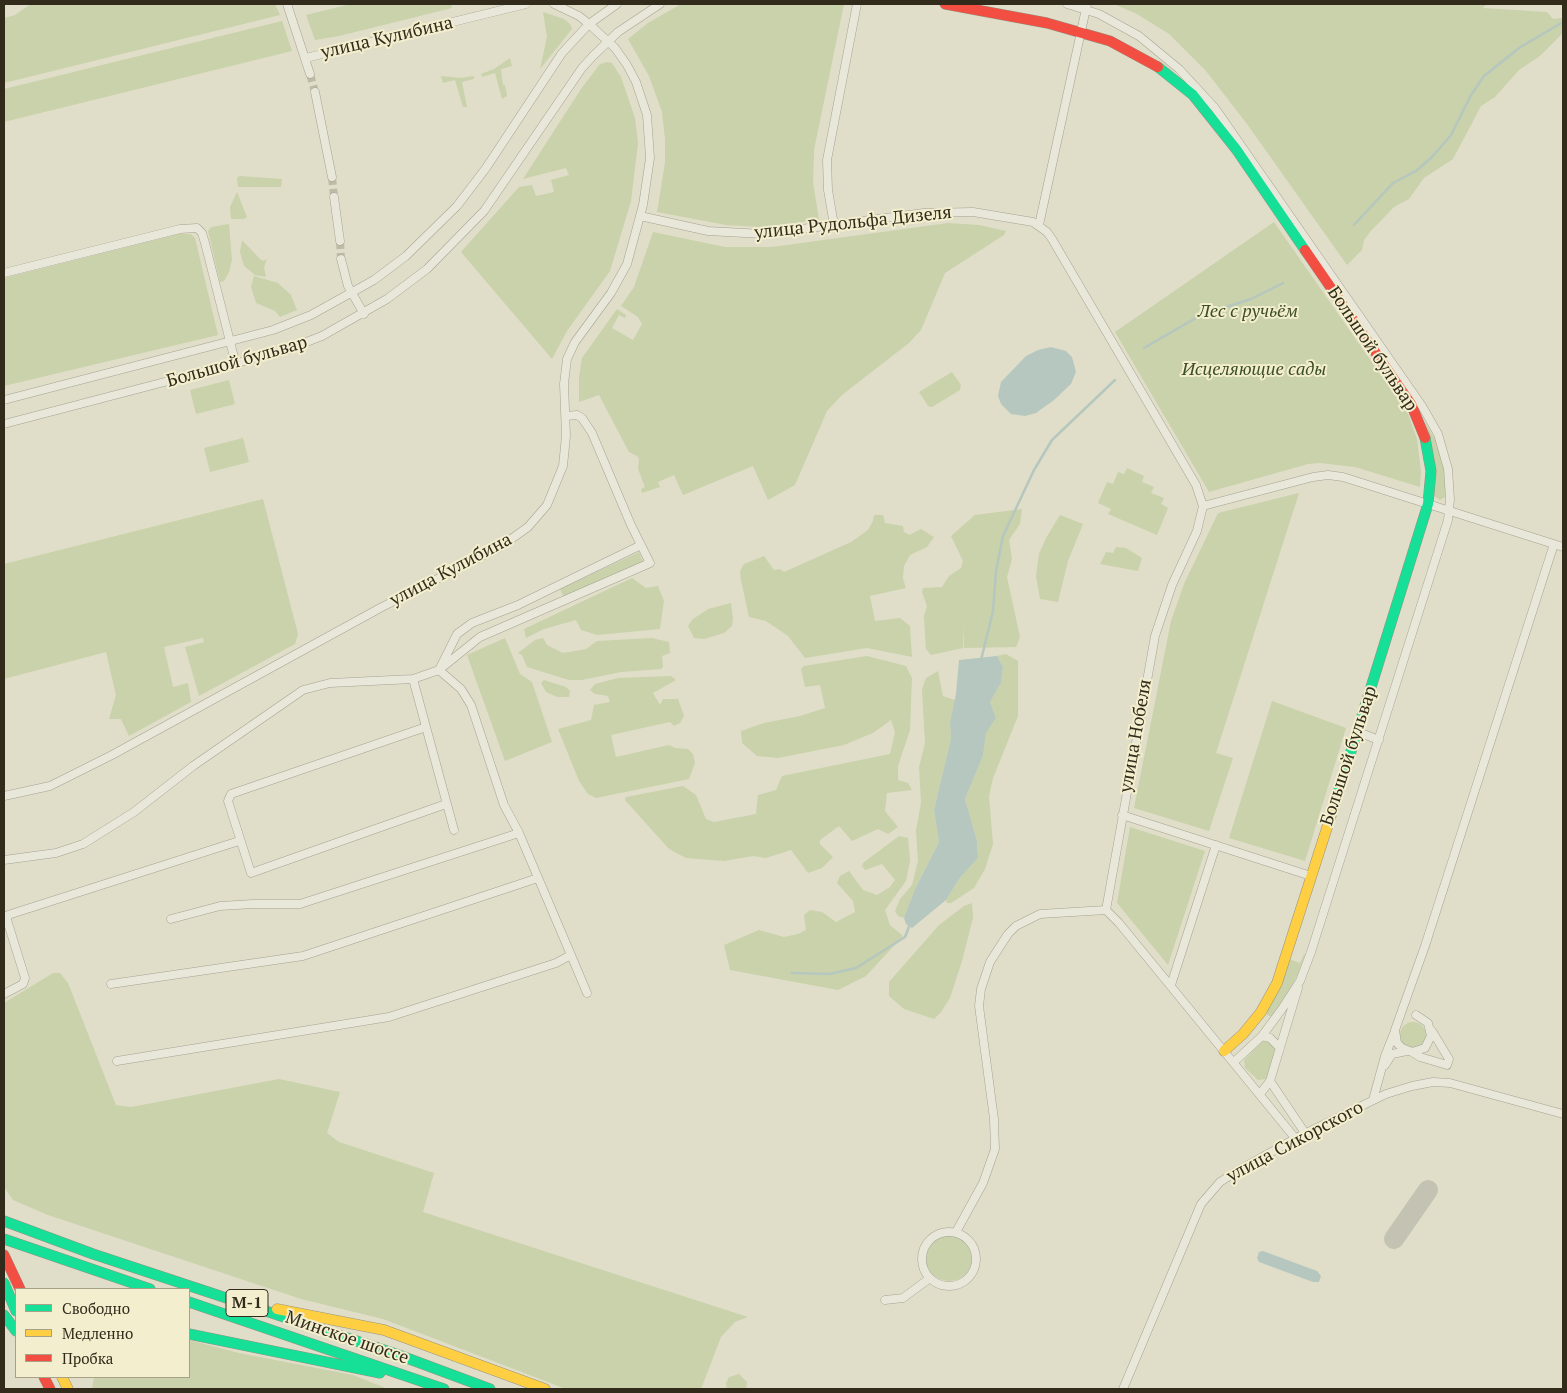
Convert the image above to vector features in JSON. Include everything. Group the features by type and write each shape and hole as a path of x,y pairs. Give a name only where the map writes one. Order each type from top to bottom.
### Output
{"main road":[{"name":"Большой бульвар","path":"945,4 1081,31 1127,49 1173,77 1205,108 1231,142 1411,404 1421,424 1429,455 1431,483 1428,504 1358,732 1273,991 1251,1026 1224,1051"},
{"name":"Минское шоссе","path":"4,1221 93,1254 245,1302 490,1389"},
{"path":"4,1239 147,1288"},
{"path":"4,1255 20,1288"},
{"path":"4,1284 15,1309"},
{"name":"Минское шоссе","path":"190,1302 442,1389"},
{"path":"245,1302 384,1330 546,1389"},
{"path":"4,1315 15,1330"},
{"path":"190,1334 321,1362 360,1368 442,1389"}],"street":[{"path":"287,4 310,74"},
{"name":"улица Кулибина","path":"306,58 526,4"},
{"name":"улица Кулибина","path":"4,796 50,786 82,771 382,607 516,537 547,505 559,480 566,449 564,384 570,352 620,277 632,248 640,216 650,158 647,116 636,82 623,59 608,41 579,16 554,4"},
{"name":"Большой бульвар","path":"4,400 230,342 311,315 352,294 406,256 457,206 486,168 562,53 589,24 617,4"},
{"name":"Большой бульвар","path":"4,424 236,365 312,341 364,314 400,290 427,268 465,232 508,177 582,68 608,41 632,21 660,4"},
{"path":"834,225 828,190 827,160 857,4"},
{"name":"Большой бульвар","path":"1067,4 1086,6 1115,22 1158,51 1196,85 1236,136 1426,413 1444,451 1450,487 1449,510 1379,740 1300,980 1262,1036 1234,1062"},
{"path":"1086,6 1039,225 1052,239 1196,485 1203,506 1328,475 1343,477 1563,547"},
{"path":"314,92 332,177"},
{"path":"334,196 340,241"},
{"name":"улица Рудольфа Дизеля","path":"640,216 708,231 747,234 782,232 947,212 973,212 1015,218 1039,225"},
{"path":"4,273 180,229 197,228 202,234 205,243 236,365"},
{"path":"341,259 344,275 352,294 364,314"},
{"path":"4,860 56,854 83,844 134,812 193,766 302,690 330,683 413,679 439,670 452,661 460,651 480,637 650,563 592,433 577,415 566,416"},
{"name":"улица Нобеля","path":"1106,910 1150,660 1159,621 1172,585 1196,531 1203,506"},
{"path":"1373,1100 1385,1056 1415,972 1554,544"},
{"path":"439,670 457,634 472,623 506,610 641,545"},
{"path":"532,597 539,612"},
{"path":"506,610 513,623"},
{"path":"439,670 462,688 471,705 504,805 519,833 587,993"},
{"path":"413,679 454,830"},
{"path":"426,727 231,794 228,801 248,870 254,872 446,804"},
{"path":"1358,732 1379,740"},
{"path":"1122,815 1311,876"},
{"path":"171,919 220,906 300,904 519,833"},
{"path":"4,994 23,984 25,978 7,920 8,915 239,842"},
{"path":"1171,985 1216,845"},
{"path":"111,984 303,956 538,878"},
{"path":"956,1232 983,1183 995,1149 995,1125 979,1006 981,989 990,962 1008,934 1016,926 1040,914 1106,910 1171,985 1295,1138"},
{"path":"116,1061 389,1018 547,966 571,955"},
{"path":"1260,1094 1270,1081 1295,1003 1300,980"},
{"path":"1395,1030 1397,1043 1410,1052 1420,1057 1447,1064 1449,1059 1431,1029 1423,1018 1416,1015"},
{"path":"1382,1069 1392,1054 1425,1048 1432,1036 1431,1029"},
{"path":"1262,1036 1270,1038 1280,1048"},
{"path":"1270,1081 1305,1133"},
{"name":"улица Сикорского","path":"1123,1389 1201,1204 1220,1182 1305,1133 1373,1100 1412,1086 1433,1082 1450,1083 1563,1114"},
{"path":"956,1232 966,1238 975,1249 976,1264 968,1278 954,1286 937,1283 930,1278 923,1264 924,1249 928,1242 940,1233 956,1232"},
{"path":"885,1300 903,1298 930,1278"}],"green space":[{"path":"31,4 275,4 280,15 4,83 4,18 15,15"},
{"path":"351,4 451,4 452,8 339,36 315,40 306,15"},
{"path":"681,4 844,4 814,150 813,182 819,220 761,227 726,225 657,212 665,163 662,112 649,76 628,39 648,23"},
{"path":"1114,4 1487,4 1483,8 1547,12 1553,19 1562,18 1563,33 1540,56 1519,70 1495,97 1481,106 1453,159 1424,178 1409,199 1394,207 1370,232 1364,240 1362,250 1347,265 1247,124 1206,71 1169,34 1137,14"},
{"path":"543,12 564,19 570,24 572,29 540,69 547,37"},
{"path":"282,21 292,51 4,122 4,89"},
{"path":"510,58 512,66 501,69 503,85 505,85 507,96 502,99 495,73 482,77 481,74 494,69"},
{"path":"612,63 621,77 635,118 638,143 631,201 610,271 567,331 552,359 461,252 519,187 532,185 536,196 554,192 551,180 569,175 566,168 523,179 581,89 600,64"},
{"path":"441,76 461,78 474,76 474,79 462,82 467,107 463,107 455,80 443,83"},
{"path":"239,176 282,179 281,187 238,187 237,178"},
{"path":"237,192 247,217 244,219 231,219 230,207"},
{"name":"Исцеляющие сады","path":"1274,222 1408,414 1417,439 1421,472 1420,487 1355,467 1320,463 1308,464 1209,492 1115,332"},
{"path":"948,223 979,225 1006,231 1004,235 945,273 921,330 909,343 842,395 827,411 795,485 768,500 753,466 683,495 674,475 658,482 660,487 642,493 641,489 645,487 638,469 639,459 629,452 599,395 579,402 579,377 582,358 617,309 626,315 625,318 619,315 612,328 633,340 642,324 638,317 621,306 634,287 653,232 725,247 772,247"},
{"path":"229,224 232,260 229,272 224,281 220,282 208,231 211,227"},
{"path":"178,234 191,234 195,238 218,335 4,386 4,278"},
{"path":"242,240 259,258 263,261 267,259 264,267 266,277 255,275 244,266 240,252"},
{"path":"254,276 278,283 291,295 297,310 280,317 275,311 256,303 251,287"},
{"path":"952,372 961,385 960,390 932,407 928,406 919,392"},
{"path":"229,380 235,404 196,414 190,390"},
{"path":"1425,422 1436,441 1444,470 1446,492 1445,497 1440,500 1434,496"},
{"path":"243,438 249,462 210,472 204,448"},
{"path":"1127,468 1144,476 1142,482 1154,487 1151,493 1164,498 1161,504 1168,508 1157,535 1108,514 1111,509 1098,503 1107,482 1113,484 1118,472 1124,474"},
{"path":"1299,493 1216,753 1233,758 1209,831 1134,808 1171,621 1184,584 1218,513"},
{"path":"263,499 298,634 295,644 199,696 185,647 204,642 203,638 164,647 173,687 188,683 191,702 129,736 121,719 109,719 116,695 106,652 4,679 4,564"},
{"path":"1022,509 1020,524 1009,540 1012,559 1007,577 1020,637 1016,647 964,648 963,626 963,648 931,655 926,649 924,616 927,606 922,592 923,588 942,587 949,576 961,568 963,561 951,536 975,515"},
{"path":"874,515 883,515 885,523 903,526 904,532 909,535 921,529 934,537 927,547 910,555 904,566 903,579 906,588 870,596 875,621 900,618 910,626 912,657 867,648 805,658 788,636 766,621 749,617 740,571 744,564 764,556 774,570 780,569 784,572 851,542 868,530"},
{"path":"1060,515 1083,524 1068,561 1058,602 1040,599 1036,576 1039,554"},
{"path":"1116,547 1126,548 1142,558 1138,571 1100,564 1106,552 1113,553"},
{"path":"639,552 643,562 564,598 560,589"},
{"path":"632,578 646,588 658,586 664,601 660,629 597,635 581,630 576,620 544,629 526,638 524,629"},
{"path":"731,603 732,626 724,633 704,639 694,638 688,626 693,619 708,609"},
{"path":"505,638 520,674 532,682 552,742 505,761 467,655"},
{"path":"543,638 547,645 563,653 586,649 597,641 652,638 669,642 670,653 662,656 663,667 661,669 621,672 582,680 569,680 527,667 522,655 518,653 535,640"},
{"path":"1006,654 1018,661 1018,716 993,778 989,796 993,844 985,869 974,888 951,903 947,903 946,900 959,879 978,858 977,841 965,799 983,756 986,733 996,718 990,702 1001,683 1003,667 997,656"},
{"path":"867,656 906,666 912,678 910,730 898,766 898,780 908,783 912,790 887,793 885,811 898,827 888,834 878,829 852,841 839,826 820,840 820,844 833,857 822,868 808,873 791,850 766,858 753,856 724,861 686,858 669,849 625,800 626,797 683,786 696,795 706,819 714,822 756,814 758,795 776,790 782,776 890,754 895,732 891,720 873,733 844,745 778,758 757,756 742,743 741,731 764,723 800,716 825,708 820,685 805,687 801,669 804,666"},
{"path":"938,671 943,696 955,700 950,722 951,738 934,810 939,842 915,889 904,918 898,916 895,911 900,899 912,885 918,861 916,830 921,803 919,767 925,743 922,689 926,678"},
{"path":"671,676 676,680 653,693 660,705 663,699 678,699 684,716 680,723 674,726 670,722 611,735 616,757 669,745 675,748 688,749 693,754 695,763 689,779 596,798 588,794 579,781 558,729 591,720 594,705 610,702 608,696 595,694 590,690 595,684 618,678"},
{"path":"544,680 566,687 570,691 569,697 557,697 546,692 541,683"},
{"path":"1272,701 1346,728 1305,861 1229,838"},
{"path":"1130,827 1205,851 1168,965 1117,903"},
{"path":"899,836 908,838 910,860 906,881 885,910 890,925 903,936 866,976 838,990 730,970 724,945 759,930 784,937 798,934 806,930 804,915 810,910 822,912 836,922 855,912 853,901 837,883 840,876 849,871 863,890 877,895 890,887 895,880 882,864 865,870 862,866 863,863"},
{"path":"972,903 973,918 950,998 934,1019 904,1009 889,996 889,982 939,925 964,906"},
{"path":"1304,954 1298,974 1282,1003 1272,1017 1267,1015 1289,959 1300,963"},
{"path":"53,973 60,973 68,983 116,1105 131,1107 279,1079 340,1092 327,1133 339,1142 434,1173 423,1212 748,1317 735,1322 721,1337 701,1389 566,1389 383,1319 301,1299 48,1215 13,1200 4,1187 4,1003"},
{"path":"1413,1022 1422,1026 1426,1035 1422,1044 1413,1048 1404,1044 1400,1035 1404,1026"},
{"path":"1267,1040 1274,1047 1275,1051 1266,1079 1258,1080 1245,1068 1244,1060 1263,1041"},
{"path":"949,1235 962,1239 968,1245 972,1258 968,1271 962,1277 949,1281 936,1277 930,1271 926,1258 930,1245 936,1239"},
{"path":"190,1340 239,1353 353,1375 388,1389 92,1389 94,1378 190,1378"},
{"path":"739,1374 747,1382 746,1389 727,1389 726,1383 729,1377"}],"shaded area":[{"path":"1051,347 1066,351 1072,357 1076,372 1071,384 1036,413 1025,416 1011,414 1001,404 998,396 1001,382 1026,356 1038,350"},
{"path":"997,656 1003,667 1001,683 990,702 996,718 986,733 983,756 965,799 977,841 978,858 959,879 946,900 912,928 906,924 904,918 915,889 939,842 934,810 951,738 950,722 956,694 959,660"},
{"path":"1263,1251 1317,1271 1321,1276 1319,1282 1313,1282 1259,1262 1257,1258 1259,1252"}],"waterway":[{"path":"1354,225 1393,183 1416,171 1432,157 1451,135 1471,95 1484,76 1519,48 1563,22"},
{"path":"1144,348 1201,315 1251,299 1283,283"},
{"path":"981,660 993,611 996,571 1003,536 1034,470 1052,440 1115,380"},
{"path":"792,973 830,974 856,968 905,937 910,924"}],"taxiway":[{"path":"1394,1239 1428,1190"}],"tunnel":[{"path":"310,74 315,92"},
{"path":"332,177 334,197"},
{"path":"340,241 341,259"}],"traffic: fast":[{"path":"1158,67 1193,95 1236,149 1305,250"},
{"path":"1334,806 1428,504 1431,471 1425,438"},
{"path":"4,1221 93,1254 396,1354 490,1389"},
{"path":"4,1239 147,1288"},
{"path":"4,1283 15,1309"},
{"path":"190,1302 444,1389"},
{"path":"4,1315 15,1330"},
{"path":"190,1334 380,1373"}],"traffic: slow":[{"path":"1224,1051 1243,1034 1261,1012 1277,983 1334,806"},
{"path":"277,1309 384,1330 545,1389"},
{"path":"62,1378 68,1389"}],"traffic: jam":[{"path":"945,4 1047,23 1110,41 1158,67"},
{"path":"1305,250 1411,404 1425,438"},
{"path":"4,1255 20,1288"},
{"path":"44,1378 50,1389"}],"park label":[{"name":"Лес с ручьём","path":"1248,312"}]}
